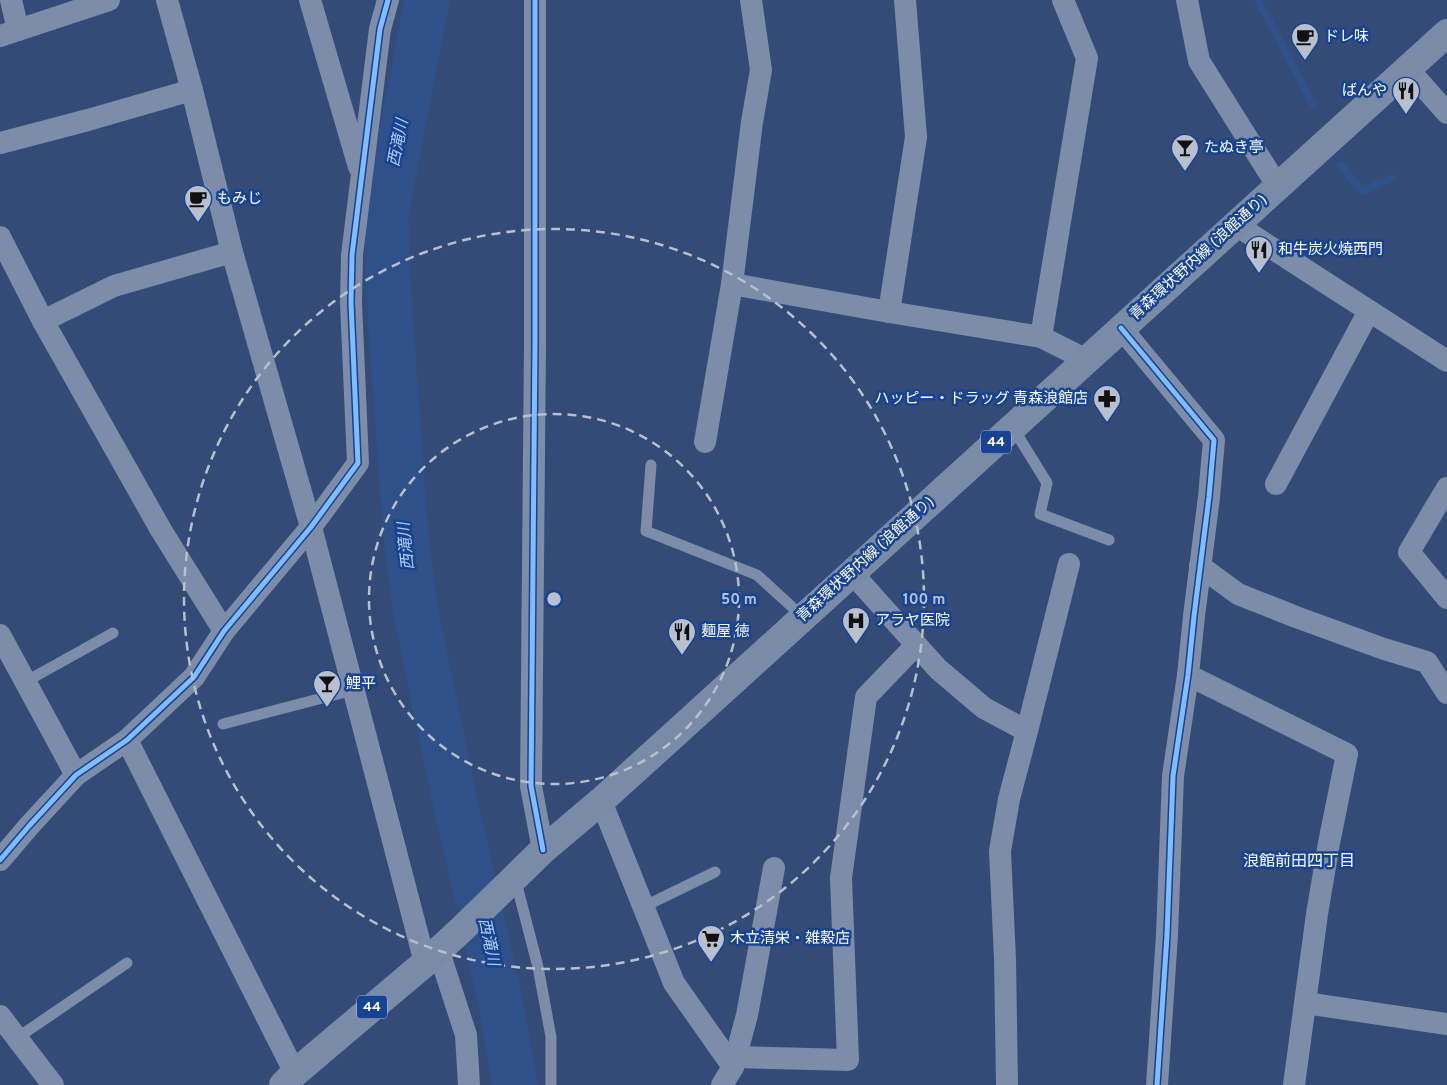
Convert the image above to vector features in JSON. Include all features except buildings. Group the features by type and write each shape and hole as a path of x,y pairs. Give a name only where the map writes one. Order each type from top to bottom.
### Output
{"main road":[{"name":"青森環状野内線 (浪館通り)","path":"289,1079 462,929 543,850 852,573 1447,33"}],"street":[{"path":"11,0 9,33 109,0"},
{"path":"167,0 192,90 232,252 310,527 353,690 432,956 466,1035 469,1085"},
{"path":"310,0 361,174"},
{"path":"0,860 76,775 127,740 194,677 224,632 310,527 358,463 351,303 352,255 380,29 388,0"},
{"path":"535,0 532,786 543,850"},
{"path":"705,442 732,284 752,122 762,70 751,0"},
{"path":"889,312 916,137 905,0"},
{"path":"1041,336 1087,58 1063,0"},
{"path":"1187,0 1199,60 1278,187"},
{"path":"1408,69 1447,113"},
{"path":"0,142 88,120 192,90"},
{"path":"1236,225 1447,361"},
{"path":"0,237 43,321 161,530 224,632"},
{"path":"43,321 114,286 232,252"},
{"path":"732,284 889,312 1041,336 1087,360"},
{"path":"1276,484 1369,311"},
{"path":"1122,328 1214,440 1188,675 1173,776 1167,935 1157,1085"},
{"path":"1447,488 1409,552 1447,598"},
{"path":"1007,1085 1005,959 1000,851 1009,799 1069,564"},
{"path":"1200,566 1238,594 1296,618 1427,662 1447,693"},
{"path":"852,573 938,669 984,708 1027,731"},
{"path":"0,635 76,775"},
{"path":"730,1070 848,1060 842,878 866,697 916,646"},
{"path":"1188,675 1347,754 1329,843 1294,1085"},
{"path":"127,740 289,1079"},
{"path":"600,800 674,983 730,1070"},
{"path":"730,1070 747,1015 774,868"},
{"path":"1305,1003 1447,1024"},
{"path":"0,1016 53,1085"}],"lane":[{"path":"1013,427 1047,483 1040,514 1109,540"},
{"path":"651,465 646,531 757,575 803,617"},
{"path":"25,682 113,633"},
{"path":"223,724 353,690"},
{"path":"643,907 715,872"},
{"path":"510,883 538,967 550,1037 550,1085"},
{"path":"17,1038 127,963"}],"waterway":[{"name":"西滝川","path":"427,0 386,214 389,298 406,537 416,613 456,806 499,994 515,1085"},
{"path":"1258,0 1313,104"},
{"path":"1341,165 1362,191 1392,178"}],"cycle path":[{"path":"0,860 76,775 127,740 194,677 224,631 311,527 358,463 351,303 352,255 380,29 388,0"},
{"path":"535,0 535,344 531,786 543,850"},
{"path":"1121,328 1214,440 1188,675 1173,776 1167,935 1157,1085"}],"place":[{"name":"ドレ味","path":"1305,61"},
{"name":"ばんや","path":"1406,115"},
{"name":"たぬき亭","path":"1185,172"},
{"name":"もみじ","path":"198,223"},
{"name":"和牛炭火焼西門","path":"1259,274"},
{"name":"ハッピー・ドラッグ 青森浪館店","path":"1107,423"},
{"name":"アラヤ医院","path":"856,645"},
{"name":"麺屋 徳","path":"682,656"},
{"name":"鯉平","path":"327,708"},
{"name":"木立清栄・雑穀店","path":"711,963"}],"district":[{"name":"浪館前田四丁目","path":"1299,862"}]}
